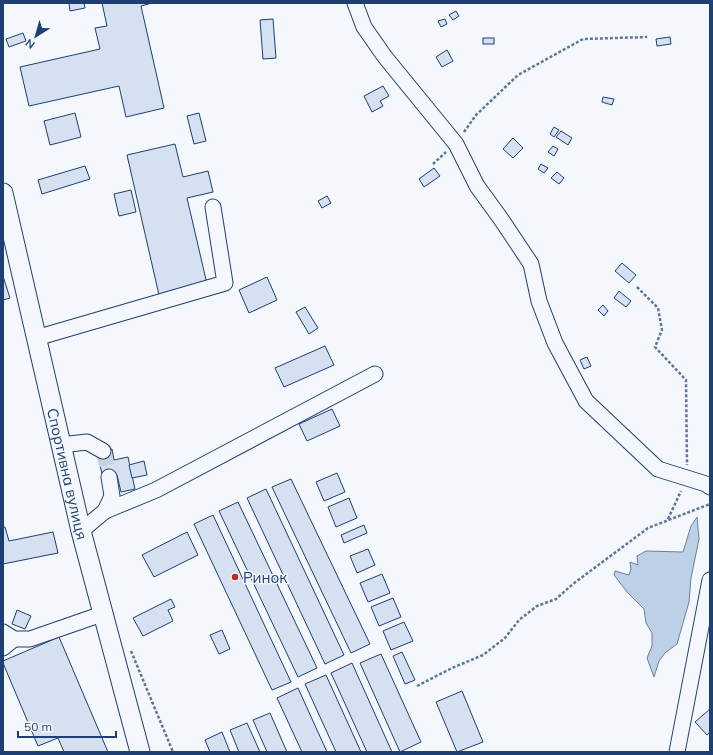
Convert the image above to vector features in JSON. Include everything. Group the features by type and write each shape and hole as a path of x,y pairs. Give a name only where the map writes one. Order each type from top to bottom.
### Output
{"main road":[{"name":"Спортивна вулиця","path":"3,193 81,531 140,752"}],"street":[{"path":"355,3 364,27 385,57 456,144 477,186 501,219 530,264 539,301 555,343 586,401 658,469 688,478 710,487"},
{"path":"36,338 225,283 214,207"},
{"path":"81,531 105,511 156,490 375,374"},
{"path":"61,445 87,442 103,451"},
{"path":"105,511 112,496 109,477"},
{"path":"677,752 710,580"},
{"path":"7,640 30,639 102,614"}],"path":[{"path":"433,164 456,144 476,115 518,75 583,39 647,37"},
{"path":"637,287 658,308 662,330 655,347 686,380 688,478 668,519"},
{"path":"417,686 452,668 483,655 505,638 519,620 537,606 556,598 648,528 710,504"},
{"path":"128,644 173,752"}],"water":[{"path":"697,517 699,539 691,578 689,602 677,644 665,653 659,661 654,677 647,658 652,646 652,633 646,623 644,609 627,592 614,575 615,571 629,575 631,569 630,562 638,565 637,556 646,551 683,552 691,526"}],"building":[{"path":"69,3 84,3 85,8 70,11"},
{"path":"102,3 152,3 141,6 164,108 126,117 119,86 29,106 20,67 100,49 95,28 107,26"},
{"path":"456,11 459,16 453,20 449,15"},
{"path":"273,19 276,58 263,59 260,20"},
{"path":"445,19 447,24 441,27 438,21"},
{"path":"23,33 26,41 9,47 6,39"},
{"path":"670,37 671,44 657,46 656,39"},
{"path":"483,38 494,38 494,44 483,44"},
{"path":"447,50 453,61 442,67 436,57"},
{"path":"383,86 389,96 380,101 383,106 372,112 364,96"},
{"path":"603,97 614,99 612,105 602,102"},
{"path":"75,113 81,137 50,145 44,121"},
{"path":"199,113 206,141 194,144 187,116"},
{"path":"554,127 559,130 554,137 550,134"},
{"path":"561,131 572,138 568,145 556,137"},
{"path":"513,138 523,148 513,158 503,149"},
{"path":"175,144 183,177 208,171 213,192 187,198 207,284 159,295 127,155"},
{"path":"553,146 558,149 554,156 548,152"},
{"path":"541,164 548,168 544,173 538,169"},
{"path":"85,166 90,179 42,194 38,180"},
{"path":"434,168 440,176 424,187 419,179"},
{"path":"557,172 564,178 559,184 551,178"},
{"path":"131,190 136,212 119,216 114,194"},
{"path":"327,196 331,203 322,208 318,201"},
{"path":"622,263 636,275 629,283 615,271"},
{"path":"3,276 10,298 3,300"},
{"path":"267,277 277,300 249,313 239,290"},
{"path":"619,291 631,301 626,307 614,298"},
{"path":"603,305 608,311 604,316 598,310"},
{"path":"305,307 318,328 309,334 296,312"},
{"path":"325,346 334,365 284,387 275,368"},
{"path":"587,357 591,366 584,369 580,360"},
{"path":"332,409 340,426 307,441 299,424"},
{"path":"112,449 114,460 128,457 135,489 121,492 117,475 103,478 97,452"},
{"path":"144,461 147,475 132,478 129,465"},
{"path":"337,473 345,492 324,501 316,482"},
{"path":"291,479 370,644 351,653 272,487"},
{"path":"266,489 344,655 325,664 247,498"},
{"path":"349,498 357,518 336,527 328,507"},
{"path":"238,502 317,668 298,677 219,511"},
{"path":"213,515 291,682 272,690 194,524"},
{"path":"364,525 367,533 344,543 341,535"},
{"path":"3,527 5,527 9,541 53,532 58,553 3,564"},
{"path":"187,532 198,555 154,577 142,555"},
{"path":"368,549 375,565 357,573 350,556"},
{"path":"382,574 390,593 368,602 360,583"},
{"path":"393,598 401,617 379,626 371,607"},
{"path":"171,599 175,607 168,610 173,621 143,636 133,618"},
{"path":"17,610 31,616 25,629 12,624"},
{"path":"404,622 413,641 391,650 383,631"},
{"path":"222,630 230,649 219,654 210,635"},
{"path":"59,637 108,752 64,752 58,738 38,746 3,661"},
{"path":"402,652 415,680 405,684 393,656"},
{"path":"381,654 421,742 400,752 360,663"},
{"path":"352,663 392,752 367,752 331,673"},
{"path":"326,675 361,752 336,752 305,684"},
{"path":"298,688 327,752 302,752 277,698"},
{"path":"462,691 483,742 457,752 436,702"},
{"path":"710,709 710,732 707,735 695,722"},
{"path":"270,713 287,752 267,752 253,720"},
{"path":"247,723 260,752 239,752 230,730"},
{"path":"222,732 230,752 210,752 205,740"}],"tunnel":[{"path":"103,451 109,477"}],"place":[{"name":"Ринок","path":"235,577"}]}
